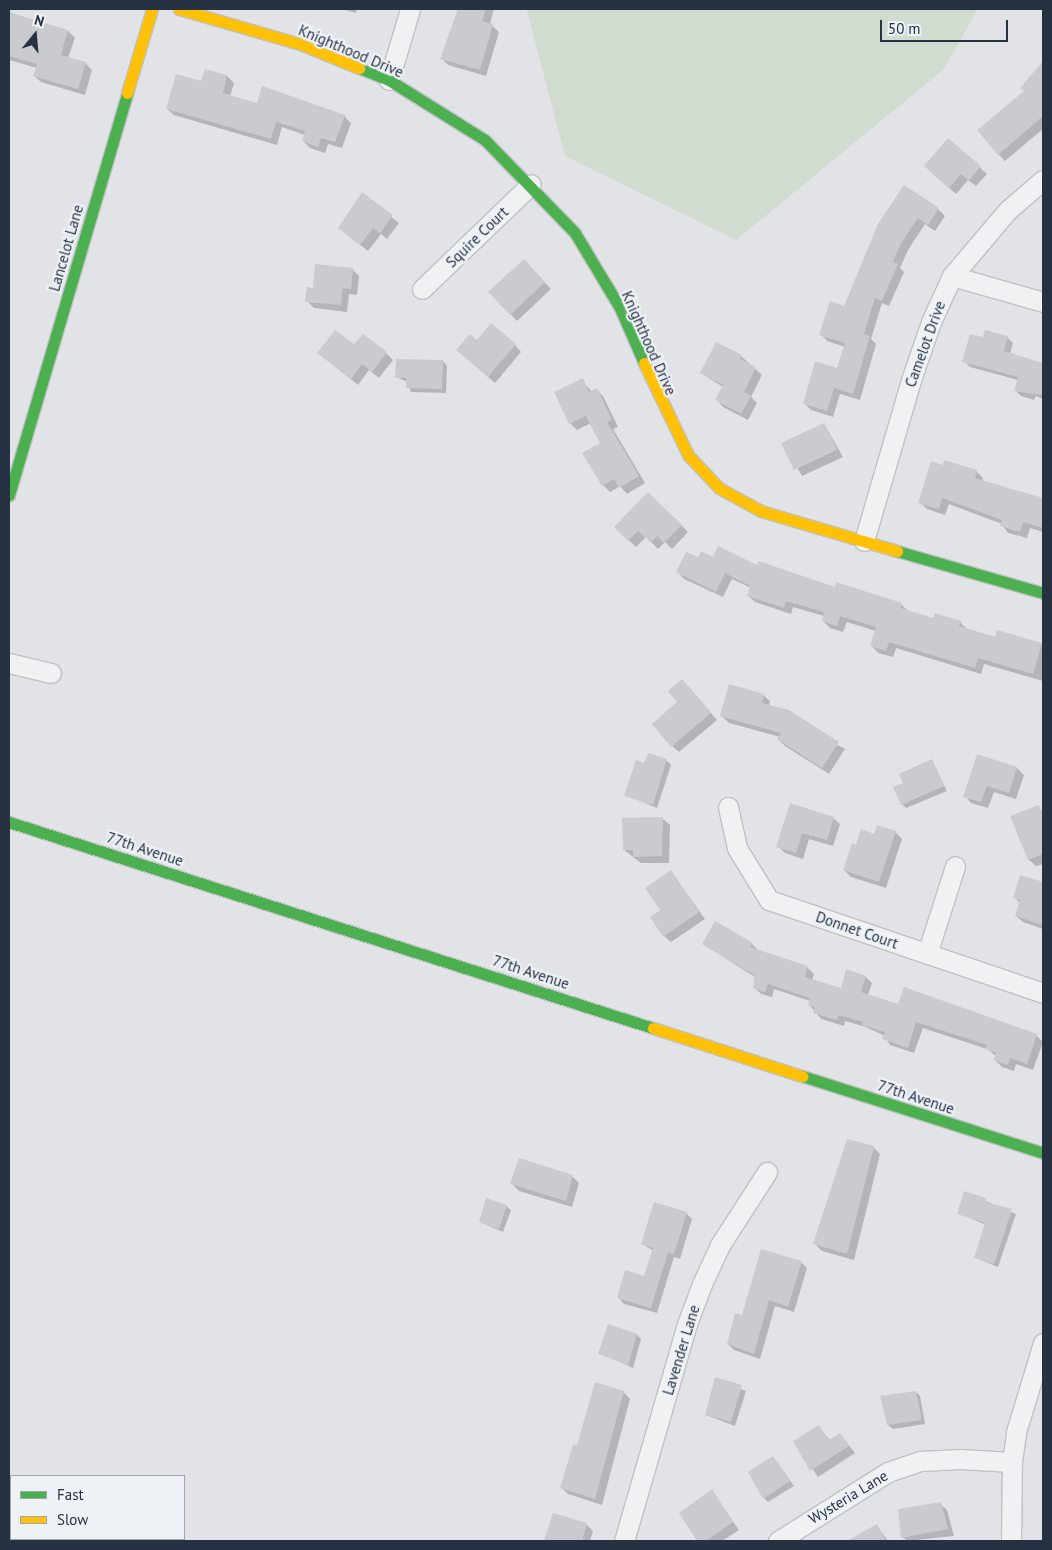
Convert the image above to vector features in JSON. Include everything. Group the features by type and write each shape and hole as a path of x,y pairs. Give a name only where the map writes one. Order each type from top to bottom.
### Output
{"street":[{"name":"Lancelot Lane","path":"9,495 152,9"},
{"name":"Knighthood Drive","path":"179,9 300,44 389,80 485,140 531,184 575,233 620,308 664,411 688,455 719,488 762,512 1043,593"},
{"path":"389,80 410,9"},
{"name":"Camelot Drive","path":"864,541 911,380 931,322 952,276 1008,210 1043,180"},
{"name":"Squire Court","path":"422,289 531,184"},
{"path":"952,276 1043,302"},
{"path":"9,663 51,674"},
{"name":"Donnet Court","path":"728,807 737,848 768,900 1043,993"},
{"name":"77th Avenue","path":"9,822 1043,1153"},
{"path":"927,954 955,866"},
{"name":"Lavender Lane","path":"624,1541 685,1334 702,1284 720,1245 767,1172"},
{"path":"1011,1541 1012,1462 1024,1403 1043,1343"},
{"name":"Wysteria Lane","path":"778,1541 888,1472 920,1461 960,1459 1012,1462"}],"shaded area":[{"path":"529,9 978,9 943,70 736,240 565,156 527,11"}],"building":[{"path":"458,9 486,9 482,21 493,24 480,70 440,59"},
{"path":"9,12 68,30 61,55 86,62 78,89 33,76 37,64 9,56"},
{"path":"1043,61 1043,116 998,155 977,130 1024,91 1020,88"},
{"path":"205,69 227,75 223,93 257,103 262,86 345,115 335,142 321,138 318,147 302,141 305,131 276,122 271,139 166,109 176,74 201,81"},
{"path":"948,138 981,166 969,181 961,174 949,188 924,166"},
{"path":"904,185 939,208 928,225 918,218 901,243 893,262 898,264 882,301 875,298 864,334 870,336 853,394 834,388 827,411 803,404 815,361 837,368 845,343 819,335 830,301 844,306 878,224"},
{"path":"362,192 393,215 380,233 373,228 360,245 338,228"},
{"path":"524,259 545,282 510,315 488,292"},
{"path":"315,264 353,268 351,289 343,288 341,305 305,302 307,287 313,288"},
{"path":"491,323 516,344 488,377 456,350 470,334 477,340"},
{"path":"335,330 354,344 363,334 387,352 372,372 362,364 351,379 317,353"},
{"path":"985,330 1008,336 1004,351 1043,363 1043,395 1014,391 1018,377 962,362 970,334 983,337"},
{"path":"716,342 742,355 740,359 756,367 744,392 751,396 741,414 715,400 723,385 700,373"},
{"path":"396,359 443,360 442,389 406,388 406,378 395,378"},
{"path":"583,378 589,392 597,388 612,420 607,422 639,476 619,488 614,479 602,486 582,453 600,443 586,416 569,424 554,392"},
{"path":"824,423 837,450 794,470 781,443"},
{"path":"944,460 977,470 975,478 1043,498 1043,528 1023,522 1020,532 1000,526 1002,520 942,498 939,509 918,503 931,461 943,465"},
{"path":"648,492 682,525 664,543 657,536 651,543 638,531 628,541 614,527"},
{"path":"718,546 757,565 758,561 835,587 836,582 902,603 901,608 933,618 935,613 961,621 959,626 995,637 997,630 1042,643 1033,674 978,658 975,668 889,642 886,651 870,646 876,627 840,616 837,626 822,621 824,612 786,601 784,608 747,596 750,586 725,573 716,592 676,572 686,552 698,557 701,551 713,557"},
{"path":"682,679 711,713 671,747 652,724 677,702 668,691"},
{"path":"729,684 764,694 762,703 789,710 839,742 822,768 777,739 781,733 720,716"},
{"path":"648,753 667,759 653,805 624,796 636,760 644,763"},
{"path":"977,754 1017,767 1009,793 987,786 981,802 963,797"},
{"path":"932,759 944,786 901,805 893,787 903,783 899,774"},
{"path":"790,803 834,817 827,840 802,833 796,853 776,847"},
{"path":"1039,805 1043,816 1043,854 1028,860 1010,816"},
{"path":"663,817 662,856 633,857 633,850 623,850 622,818"},
{"path":"877,825 896,831 879,882 843,870 852,843 856,845 861,829 874,834"},
{"path":"671,870 699,912 663,937 650,917 660,910 645,888"},
{"path":"1020,875 1043,882 1043,925 1015,916 1020,900 1013,898"},
{"path":"715,921 753,943 750,947 808,966 805,977 841,988 846,969 866,976 861,992 898,1004 904,987 1037,1034 1027,1064 1010,1058 1008,1065 994,1060 996,1053 985,1049 987,1045 916,1022 908,1048 882,1039 885,1032 862,1025 863,1022 839,1015 837,1020 813,1013 815,1007 808,1005 810,998 768,984 765,992 753,988 754,975 702,944"},
{"path":"847,1139 874,1146 847,1254 813,1244"},
{"path":"519,1158 573,1175 566,1201 510,1184"},
{"path":"964,1191 986,1198 985,1202 1012,1209 994,1264 974,1258 985,1223 957,1214"},
{"path":"486,1198 507,1205 499,1229 479,1222"},
{"path":"654,1202 687,1212 674,1254 668,1252 651,1308 617,1298 625,1270 644,1276 653,1248 641,1244"},
{"path":"761,1249 802,1261 788,1307 769,1300 754,1354 727,1344 735,1313 742,1315"},
{"path":"608,1324 637,1334 628,1365 598,1354"},
{"path":"715,1377 742,1385 731,1422 705,1415"},
{"path":"595,1382 624,1391 595,1499 560,1488 573,1445 577,1445"},
{"path":"916,1391 922,1420 887,1425 880,1396"},
{"path":"819,1425 829,1440 840,1433 849,1446 810,1471 793,1441"},
{"path":"773,1456 790,1481 763,1499 748,1472"},
{"path":"712,1489 733,1522 706,1541 697,1541 679,1513"},
{"path":"941,1502 948,1529 901,1538 898,1509"},
{"path":"553,1513 587,1523 582,1541 544,1541"},
{"path":"877,1524 886,1541 847,1541"}],"traffic: fast":[{"path":"359,68 389,80 485,140 575,233 620,308 644,363"},
{"path":"9,495 127,93"},
{"path":"897,551 1043,593"},
{"path":"9,822 653,1028"},
{"path":"802,1076 1043,1153"}],"traffic: slow":[{"path":"127,93 152,9"},
{"path":"179,9 300,44 359,68"},
{"path":"644,363 688,455 719,488 761,511 897,551"},
{"path":"653,1028 802,1076"}]}
